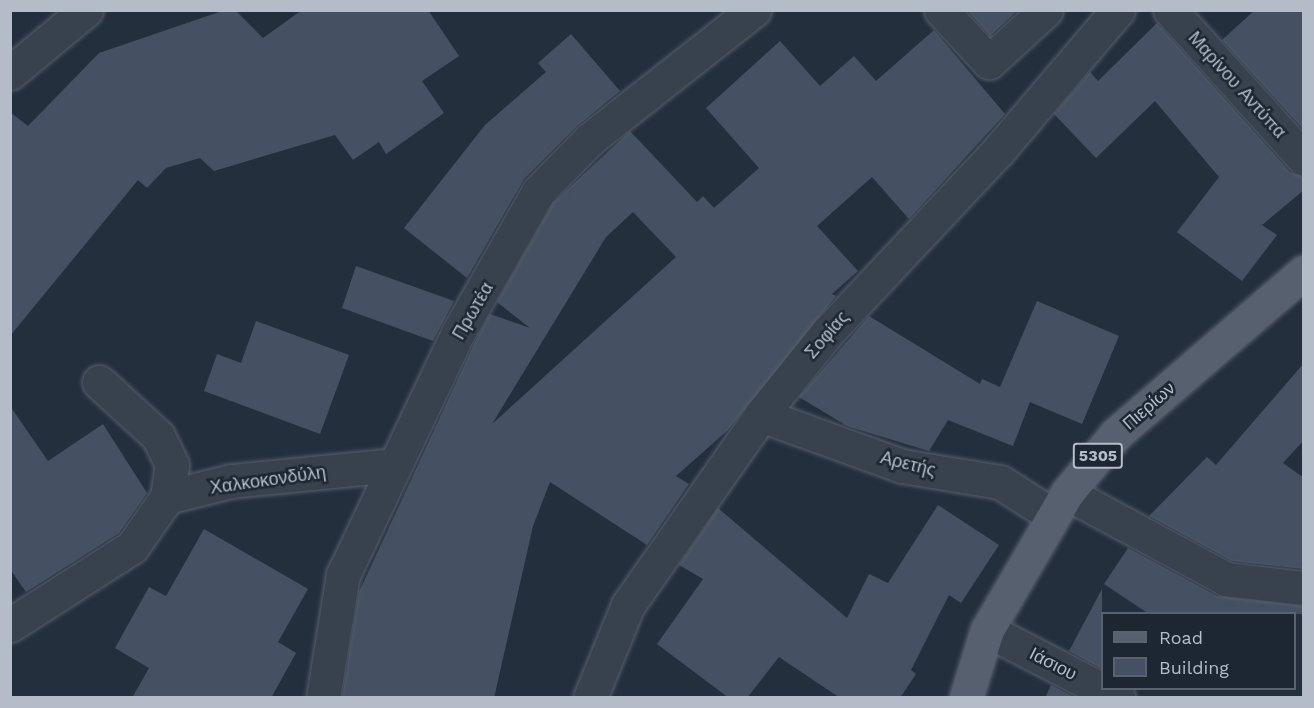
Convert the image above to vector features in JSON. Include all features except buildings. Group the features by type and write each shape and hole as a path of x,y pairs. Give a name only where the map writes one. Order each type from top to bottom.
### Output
{"main road":[{"name":"Πιερίων","path":"966,698 987,630 1060,504 1116,434 1304,272"}],"street":[{"path":"10,73 86,10"},
{"name":"Πρωτέα","path":"323,698 343,575 458,333 538,192 590,139 754,10"},
{"path":"941,10 989,62 1046,10"},
{"name":"Σοφίας","path":"590,698 628,605 761,415 827,333 998,151 1118,10"},
{"name":"Μαρίνου Αντύπα","path":"1170,10 1304,159"},
{"path":"10,625 132,547 167,497 172,465 158,436 99,382"},
{"name":"Αρετής","path":"761,415 902,466 1000,482 1060,504 1226,579 1304,588"},
{"name":"Χαλκοκονδύλη","path":"167,497 231,481 394,465"},
{"name":"Ιάσιου","path":"987,630 1101,689"},
{"name":"Ιάσιου","path":"1103,690 1118,698"}]}
